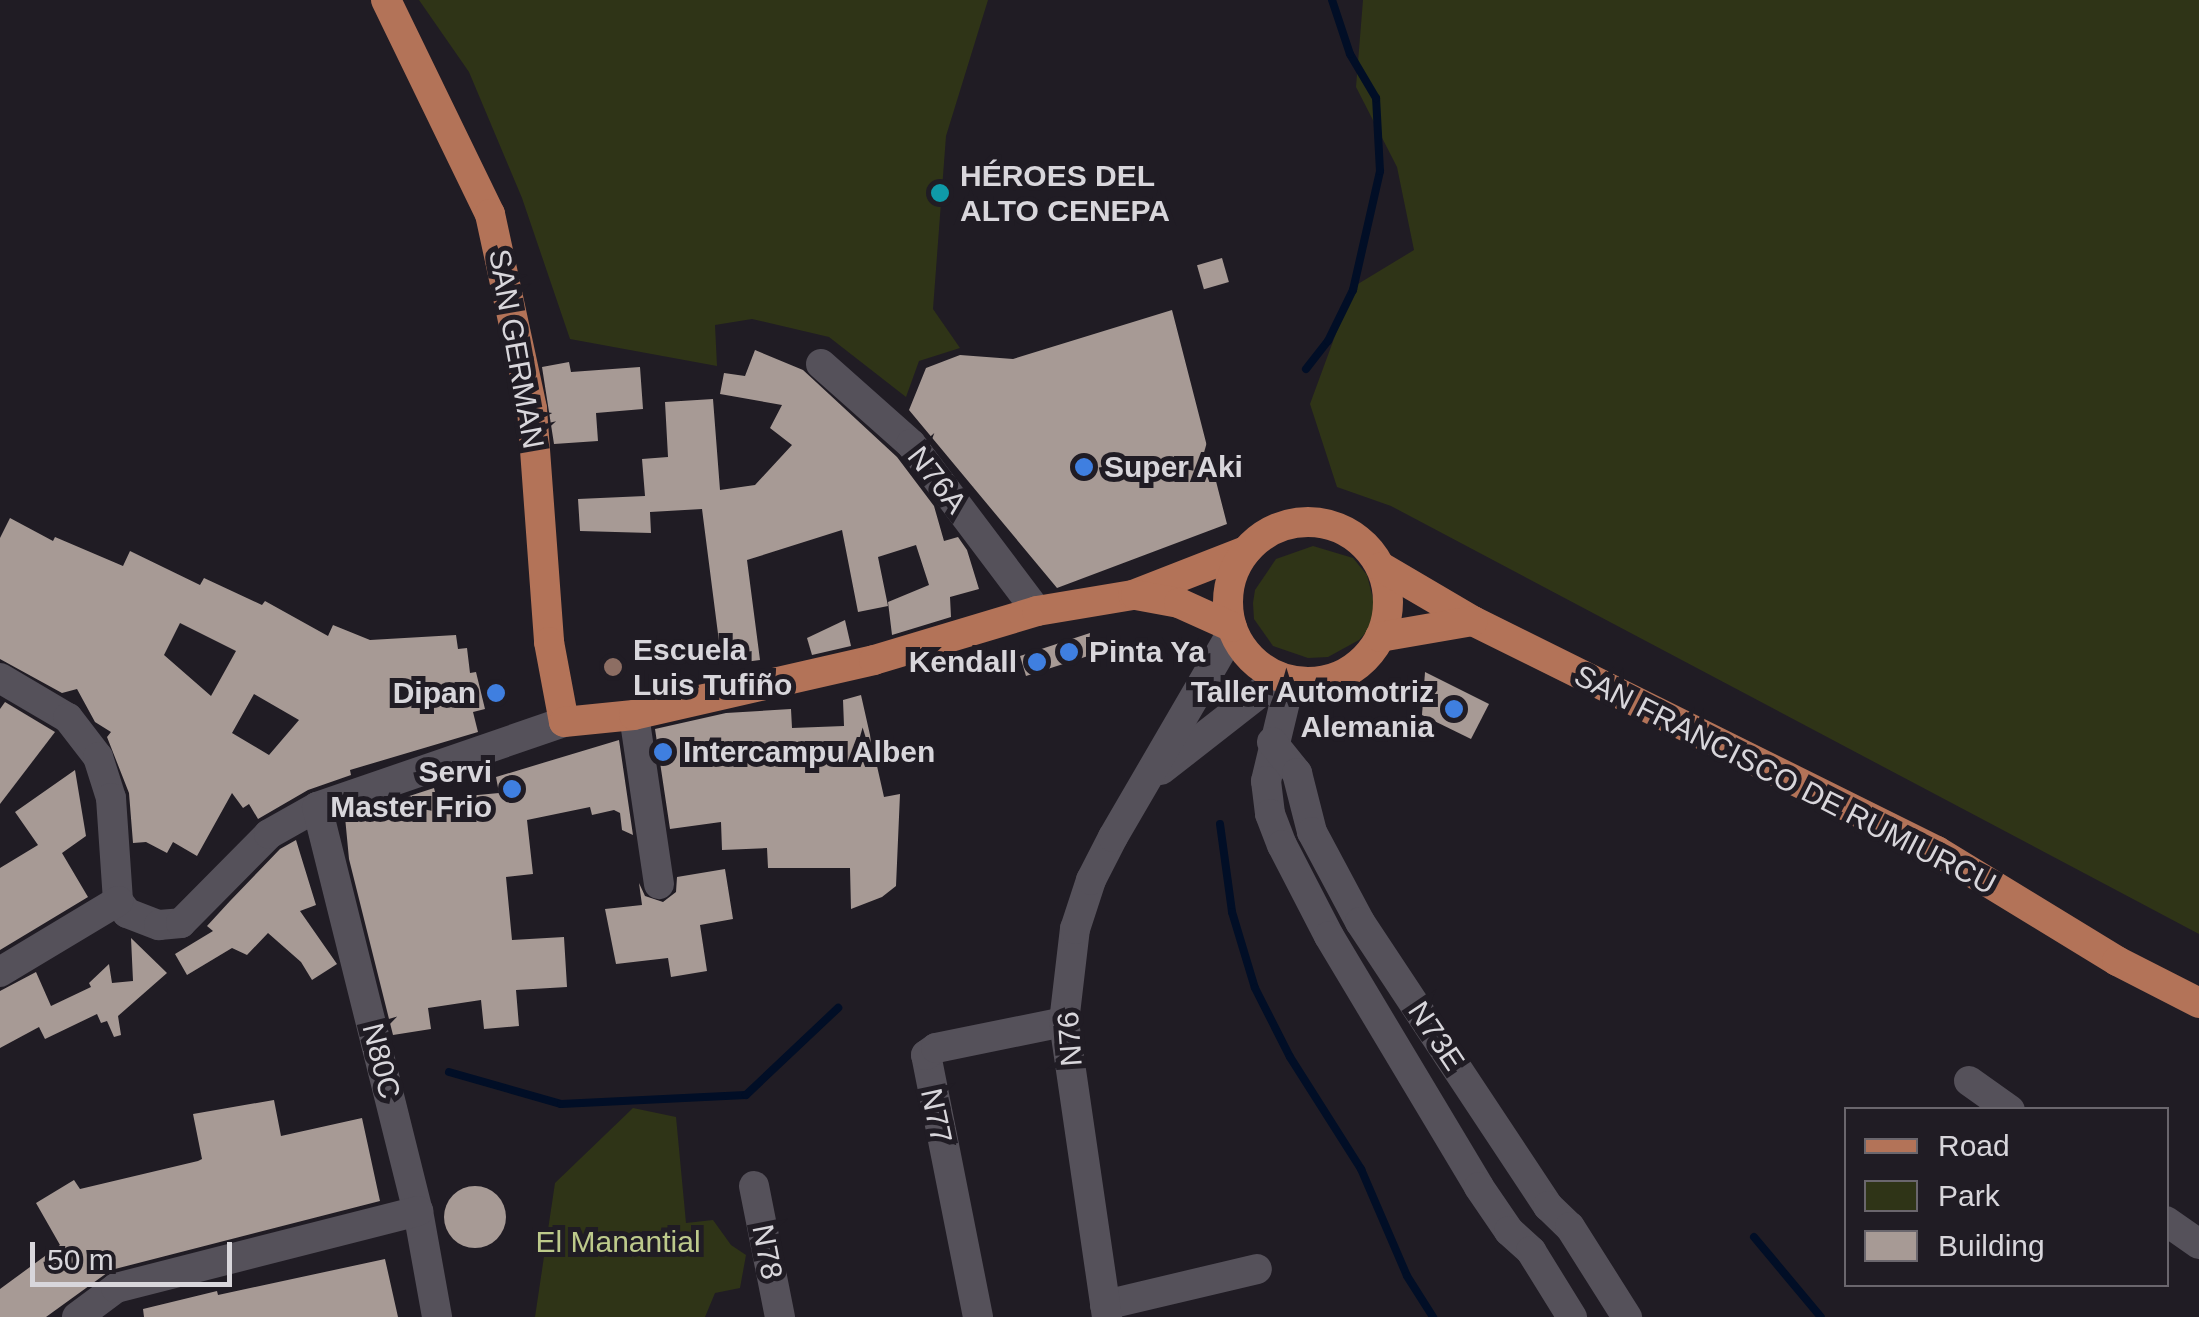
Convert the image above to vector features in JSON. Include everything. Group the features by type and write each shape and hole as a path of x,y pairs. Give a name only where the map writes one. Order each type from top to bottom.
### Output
{"main road":[{"name":"SAN GERMAN","path":"386,0 490,214 532,409 549,642 564,722"},
{"path":"564,722 634,715 874,660 1037,611 1133,594 1246,552 1276,528 1300,522 1326,523 1368,547 1380,567 1389,602 1380,637 1358,665 1326,680 1285,679 1252,660 1232,629 1228,600 1233,574 1246,552"},
{"name":"SAN FRANCISCO DE RUMIURCU","path":"1380,567 1473,621 1937,851 2118,961 2199,1003"},
{"path":"1133,594 1179,603 1232,629"},
{"path":"1380,637 1473,621"}],"street":[{"name":"N76A","path":"820,364 912,444 1037,611"},
{"name":"N76","path":"1106,1311 1064,1022 1075,929 1091,880 1232,629"},
{"path":"0,678 68,718 98,757 111,798 118,901 127,912 148,923 181,923 269,834 317,808 564,722"},
{"name":"N76","path":"1150,778 1285,679"},
{"name":"N73E","path":"1285,679 1266,782 1270,814 1328,936 1479,1187 1509,1231 1531,1251 1572,1317"},
{"path":"634,715 659,884"},
{"name":"N73E","path":"1272,742 1296,773 1312,832 1360,922 1548,1206 1570,1227 1627,1317"},
{"name":"N80C","path":"317,808 418,1212 437,1317"},
{"path":"0,972 118,901"},
{"path":"1328,936 1360,922"},
{"name":"N77","path":"978,1317 926,1055 936,1048 1064,1022"},
{"path":"1968,1080 2006,1107"},
{"path":"1479,1187 1519,1158"},
{"name":"N78","path":"754,1186 780,1317"},
{"path":"1509,1231 1548,1206"},
{"path":"78,1317 116,1288 418,1212"},
{"path":"2169,1222 2199,1244"},
{"path":"1106,1311 1258,1269"}],"green space":[{"path":"419,0 988,0 946,136 933,309 960,348 919,361 906,397 829,337 752,319 715,325 717,366 570,339 522,198 469,72"},
{"path":"1363,0 2199,0 2199,934 1391,506 1337,487 1310,404 1353,287 1414,250 1397,167 1356,87"},
{"path":"1313,546 1353,558 1367,575 1376,611 1371,627 1359,640 1328,657 1308,658 1273,646 1254,619 1253,603 1255,590 1276,559"},
{"name":"El Manantial","path":"633,1108 676,1117 686,1223 713,1220 731,1245 746,1255 740,1288 715,1293 705,1317 535,1317 555,1183"}],"building":[{"path":"1222,258 1229,282 1204,289 1197,265"},
{"name":"Super Aki","path":"1172,310 1227,524 1057,588 909,410 926,368 960,355 1013,359"},
{"path":"755,350 803,370 897,457 934,506 944,541 958,537 967,550 979,589 950,597 951,617 892,635 888,602 929,585 916,545 878,557 888,606 858,612 842,530 747,560 760,660 722,665 702,509 650,512 651,533 580,531 578,499 645,496 642,459 668,457 665,402 713,399 720,490 755,485 792,445 770,428 782,405 720,394 724,373 745,376"},
{"path":"569,362 571,372 640,367 643,409 596,413 598,441 554,444 542,367"},
{"path":"10,518 53,541 55,537 123,566 130,551 200,585 204,578 262,605 265,601 328,636 333,625 370,640 456,635 458,649 467,648 470,673 476,672 485,709 473,712 478,732 350,770 351,775 308,790 258,819 249,804 243,808 232,793 197,856 173,842 167,853 146,842 133,843 129,793 107,737 111,732 95,722 77,689 62,693 0,659 0,538","holes":["180,623 236,651 211,696 164,655","254,694 299,720 269,755 232,733"]},
{"path":"845,620 851,646 812,655 807,638"},
{"path":"1090,633 1088,656 1026,676 1020,656"},
{"name":"Taller Automotriz Alemania","path":"1425,672 1489,704 1471,739 1422,715"},
{"path":"861,695 884,797 900,794 896,886 882,897 851,909 850,868 768,868 767,848 722,850 721,822 670,829 655,729 726,713 791,709 792,728 844,726 843,700"},
{"path":"5,702 55,732 0,804 0,709"},
{"path":"619,740 633,835 622,830 620,813 614,810 592,815 590,807 527,820 533,874 506,877 512,940 564,937 567,987 516,990 519,1026 484,1029 481,1000 428,1008 431,1029 393,1035 349,859 345,817 434,788 436,796 446,798 499,793 496,777"},
{"path":"75,770 86,836 62,853 88,897 0,950 0,868 38,845 15,812"},
{"path":"296,840 316,905 300,911 337,964 312,980 301,962 268,933 247,955 232,948 187,975 175,954 213,931 207,926 280,849"},
{"path":"725,869 733,919 700,925 707,971 671,977 668,958 616,964 605,909 642,905 639,883 645,896 663,902 676,892 677,877"},
{"path":"131,938 167,973 118,1016 121,1035 114,1037 107,1021 101,1023 97,1014 45,1039 39,1027 0,1048 0,991 36,972 51,1006 91,987 89,983 109,964 112,983 133,981"},
{"path":"274,1100 281,1136 362,1118 380,1201 111,1270 46,1317 0,1317 0,1289 60,1245 36,1203 74,1180 80,1189 198,1161 202,1159 193,1114"},
{"path":"475,1186 497,1195 506,1217 497,1239 475,1248 453,1239 444,1217 453,1195"},
{"path":"385,1259 398,1317 144,1317 143,1309 217,1291 218,1295"}],"waterway":[{"path":"1306,369 1328,341 1353,290 1380,171 1376,98 1350,54 1332,0"},
{"path":"1220,824 1232,912 1255,988 1290,1057 1361,1169 1407,1276 1433,1317"},
{"path":"449,1072 561,1104 746,1095 838,1008"},
{"path":"1754,1237 1821,1317"}],"place":[{"name":"HÉROES DEL ALTO CENEPA","path":"940,193"},
{"name":"Super Aki","path":"1084,467"},
{"name":"Pinta Ya","path":"1069,652"},
{"name":"Kendall","path":"1037,662"},
{"name":"Escuela Luis Tufiño","path":"613,667"},
{"name":"Dipan","path":"496,693"},
{"name":"Taller Automotriz Alemania","path":"1454,709"},
{"name":"Intercampu Alben","path":"663,752"},
{"name":"Servi Master Frio","path":"512,789"}]}
